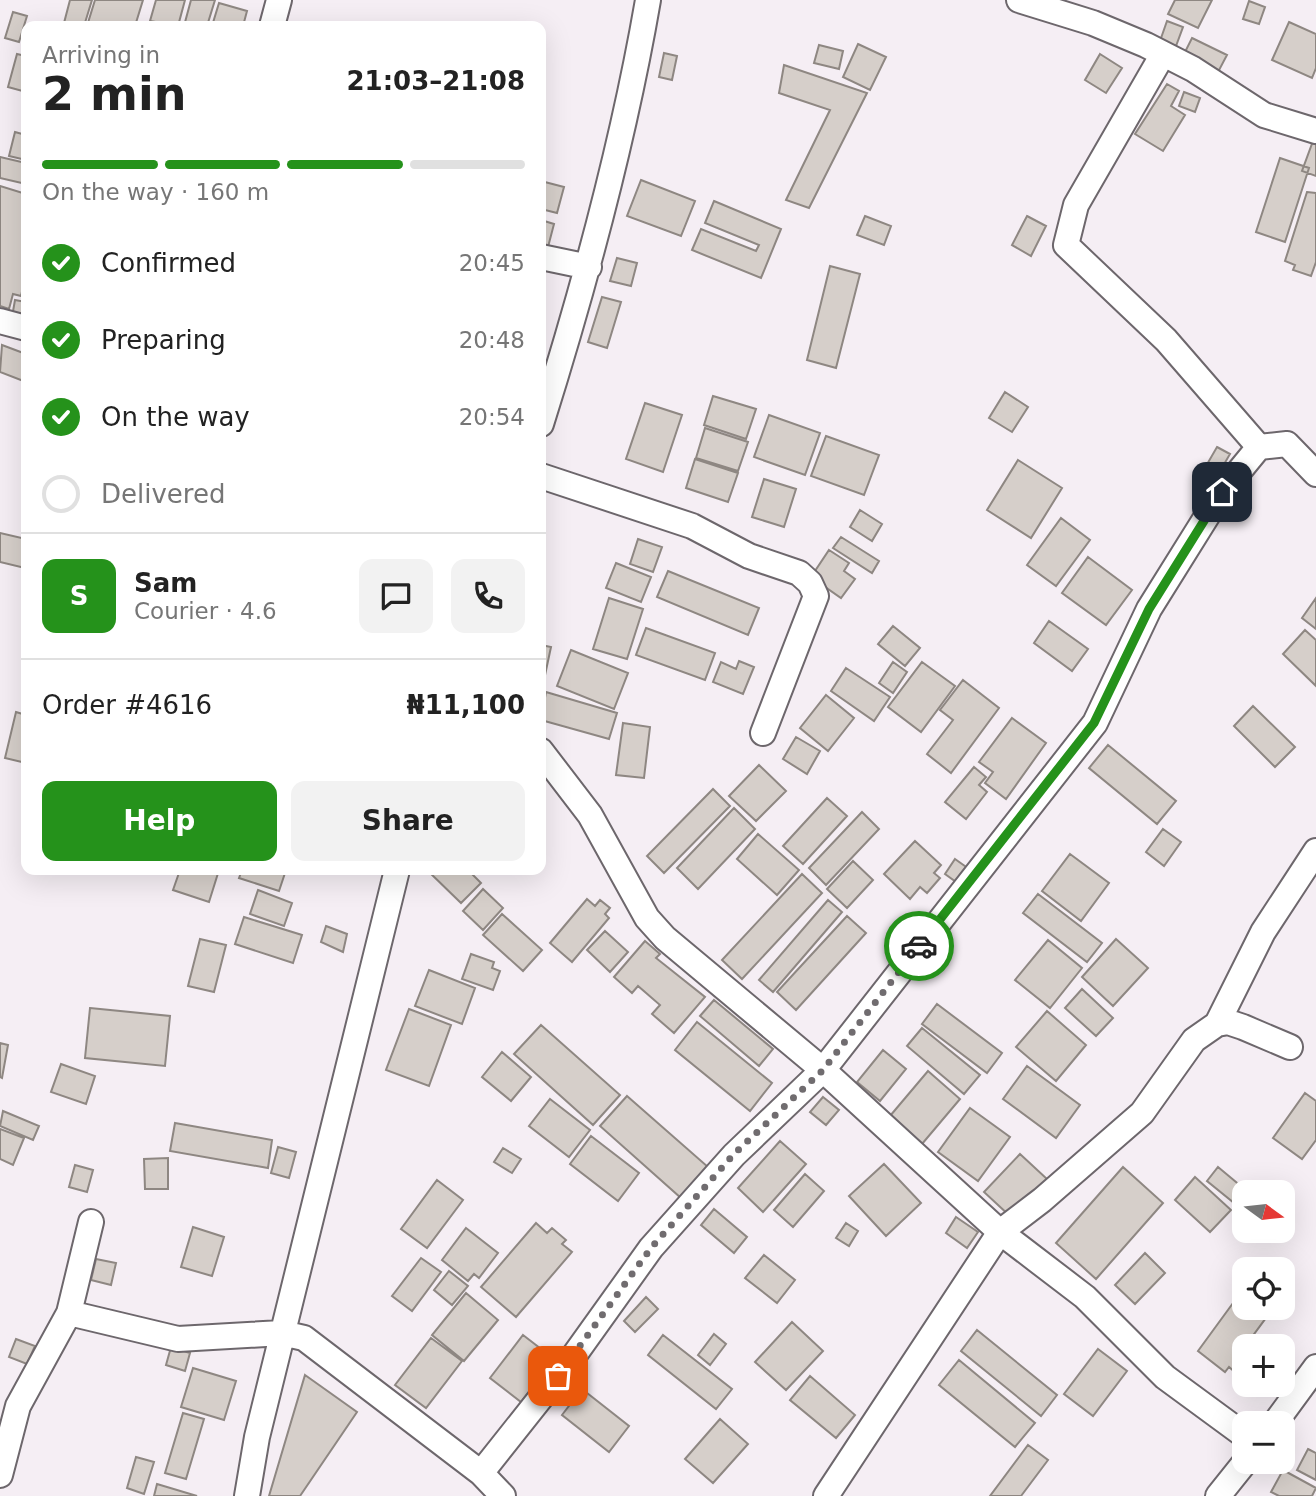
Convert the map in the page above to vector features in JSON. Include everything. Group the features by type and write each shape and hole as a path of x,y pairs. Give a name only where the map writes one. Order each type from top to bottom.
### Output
{"street":[{"path":"273,21 279,0"},
{"path":"546,408 589,267 630,105 648,0"},
{"path":"1019,0 1093,23 1163,54 1264,115 1316,131"},
{"path":"1163,54 1076,205 1066,245 1166,340 1259,447"},
{"path":"546,258 589,267"},
{"path":"0,321 21,327"},
{"path":"481,1473 573,1357 651,1248 734,1154 823,1070 1094,723 1149,609 1222,492 1259,447 1287,444 1316,474"},
{"path":"546,478 692,526 749,555 799,573 810,583 816,596 763,733"},
{"path":"546,758 590,815 647,918 664,938 823,1070 1000,1232 1085,1297 1165,1377 1232,1426"},
{"path":"1217,1024 1263,932 1316,851"},
{"path":"247,1496 257,1437 396,875"},
{"path":"826,1496 1000,1232 1042,1200 1142,1113 1194,1040 1217,1024 1228,1022 1290,1047"},
{"path":"0,1475 18,1406 69,1313 91,1222"},
{"path":"69,1313 178,1339 282,1333 304,1338 481,1473 503,1496"},
{"path":"1284,1411 1316,1367"},
{"path":"1218,1496 1236,1474"}],"building":[{"path":"70,0 92,0 86,21 65,21"},
{"path":"95,0 143,0 137,21 89,21"},
{"path":"156,0 185,0 179,21 150,21"},
{"path":"191,0 215,0 209,21 185,21"},
{"path":"1175,0 1212,0 1198,28 1168,14"},
{"path":"1249,1 1265,7 1259,24 1243,19"},
{"path":"219,3 247,11 244,21 214,21"},
{"path":"13,12 27,16 25,21 21,21 19,42 5,38"},
{"path":"1167,21 1183,27 1176,46 1160,41"},
{"path":"1289,22 1316,34 1316,68 1312,78 1272,60"},
{"path":"1192,38 1227,55 1217,74 1183,56"},
{"path":"858,44 886,57 870,90 843,77"},
{"path":"819,45 843,51 839,69 814,63"},
{"path":"664,53 677,56 672,80 659,77"},
{"path":"17,54 21,55 21,91 8,87"},
{"path":"1100,54 1122,68 1106,93 1085,80"},
{"path":"784,65 867,93 809,208 786,200 830,110 779,93"},
{"path":"1167,84 1179,91 1171,106 1185,115 1163,151 1135,134"},
{"path":"1184,92 1200,98 1195,112 1179,106"},
{"path":"15,132 21,134 21,159 9,156"},
{"path":"1313,141 1316,142 1316,176 1302,171"},
{"path":"0,157 21,162 21,183 0,178"},
{"path":"1280,158 1309,168 1285,242 1256,232"},
{"path":"641,180 695,201 681,236 627,216"},
{"path":"546,182 564,187 557,213 546,210"},
{"path":"0,186 21,192 21,296 13,294 9,309 0,306"},
{"path":"1307,192 1316,193 1316,262 1311,276 1293,270 1295,265 1285,261"},
{"path":"714,201 781,229 761,278 692,250 701,229 756,251 759,245 705,223"},
{"path":"865,216 891,226 884,245 857,235"},
{"path":"1027,216 1046,226 1031,256 1012,245"},
{"path":"546,222 554,224 546,246"},
{"path":"617,258 637,263 631,286 610,281"},
{"path":"830,266 860,274 836,368 807,360"},
{"path":"602,297 621,302 607,348 588,342"},
{"path":"15,300 21,301 21,318 12,317"},
{"path":"2,345 21,352 21,380 0,372"},
{"path":"1005,392 1028,407 1012,432 989,418"},
{"path":"713,396 756,409 746,439 704,425"},
{"path":"645,403 682,415 663,472 626,459"},
{"path":"769,415 820,433 805,475 754,457"},
{"path":"705,428 748,442 738,471 696,458"},
{"path":"826,436 879,455 864,495 811,476"},
{"path":"1217,447 1230,454 1219,473 1206,466"},
{"path":"695,459 738,473 728,502 686,488"},
{"path":"1018,460 1062,488 1031,538 987,510"},
{"path":"764,479 796,489 784,527 752,517"},
{"path":"860,510 882,524 872,541 850,527"},
{"path":"1061,518 1090,540 1056,586 1027,565"},
{"path":"0,533 21,538 21,567 0,562"},
{"path":"841,537 879,561 872,573 833,548"},
{"path":"638,539 662,547 653,572 630,564"},
{"path":"829,550 849,563 844,571 855,579 841,598 811,577"},
{"path":"1088,557 1132,590 1106,625 1062,593"},
{"path":"616,563 651,577 641,602 606,588"},
{"path":"668,571 759,608 748,635 657,597"},
{"path":"609,598 643,609 627,659 593,649"},
{"path":"1316,598 1316,629 1302,618"},
{"path":"1049,621 1088,649 1072,671 1034,643"},
{"path":"893,626 920,648 905,666 878,644"},
{"path":"646,628 715,653 705,680 636,655"},
{"path":"1305,630 1316,640 1316,686 1283,654"},
{"path":"546,646 551,647 546,670"},
{"path":"571,650 628,673 614,709 557,686"},
{"path":"739,661 754,667 743,694 713,682 721,662 736,669"},
{"path":"893,662 907,672 893,693 879,683"},
{"path":"922,662 955,686 921,732 888,707"},
{"path":"846,668 890,697 874,721 831,691"},
{"path":"963,680 999,708 951,773 927,754 953,720 940,710"},
{"path":"546,692 617,713 609,739 546,721"},
{"path":"826,695 854,718 828,751 800,728"},
{"path":"1253,706 1295,747 1275,767 1234,726"},
{"path":"16,712 21,714 21,762 5,758"},
{"path":"1012,718 1046,743 1006,799 985,783 993,772 979,762"},
{"path":"623,723 650,727 644,778 616,775"},
{"path":"796,737 820,751 807,774 783,759"},
{"path":"1108,745 1176,801 1157,824 1089,768"},
{"path":"759,765 786,791 756,821 729,796"},
{"path":"974,767 986,777 979,785 987,792 966,819 945,802"},
{"path":"713,789 730,806 664,873 647,856"},
{"path":"827,798 847,816 803,864 783,846"},
{"path":"734,808 755,829 698,889 677,868"},
{"path":"862,812 879,829 826,885 809,868"},
{"path":"1163,829 1181,842 1164,866 1146,852"},
{"path":"758,834 799,870 777,895 737,859"},
{"path":"915,841 941,865 934,873 940,878 927,893 920,887 910,899 884,874"},
{"path":"1070,854 1109,883 1081,921 1042,891"},
{"path":"955,859 969,869 959,884 945,874"},
{"path":"853,861 873,880 847,908 827,889"},
{"path":"802,874 822,893 742,979 722,960"},
{"path":"178,875 217,875 209,902 173,890"},
{"path":"240,875 284,875 279,891 239,878"},
{"path":"432,875 473,875 481,883 461,903"},
{"path":"483,889 503,908 483,930 463,911"},
{"path":"258,890 292,903 284,926 250,914"},
{"path":"1038,894 1102,943 1087,962 1023,913"},
{"path":"587,899 595,906 600,900 610,908 605,914 609,918 572,962 550,943"},
{"path":"828,900 842,912 773,992 759,980"},
{"path":"502,914 542,950 523,971 483,935"},
{"path":"847,916 866,933 796,1010 777,992"},
{"path":"244,917 302,935 293,963 235,944"},
{"path":"326,926 347,934 343,952 321,942"},
{"path":"605,931 628,952 610,972 587,950"},
{"path":"200,939 226,945 214,992 188,986"},
{"path":"1116,939 1148,968 1113,1006 1082,977"},
{"path":"1048,940 1082,968 1050,1008 1015,980"},
{"path":"645,941 660,954 656,958 705,997 674,1033 652,1014 660,1005 638,986 632,993 614,977"},
{"path":"471,954 494,962 492,968 500,971 493,990 462,979"},
{"path":"429,970 475,988 462,1024 415,1006"},
{"path":"1082,989 1113,1018 1096,1036 1065,1008"},
{"path":"714,1000 773,1049 759,1066 700,1016"},
{"path":"937,1004 1002,1053 987,1073 922,1024"},
{"path":"90,1008 170,1016 165,1066 85,1058"},
{"path":"409,1009 451,1025 429,1086 386,1070"},
{"path":"1047,1011 1086,1045 1056,1081 1016,1047"},
{"path":"697,1022 772,1083 750,1111 675,1050"},
{"path":"541,1025 620,1095 593,1125 514,1054"},
{"path":"922,1028 980,1075 964,1094 907,1046"},
{"path":"0,1043 8,1045 2,1078 0,1077"},
{"path":"883,1050 906,1069 880,1101 857,1082"},
{"path":"502,1052 531,1077 511,1101 482,1077"},
{"path":"61,1064 95,1076 86,1104 51,1092"},
{"path":"1027,1066 1080,1105 1056,1138 1003,1099"},
{"path":"928,1071 960,1099 922,1144 890,1116"},
{"path":"1305,1093 1316,1101 1316,1140 1302,1159 1273,1138"},
{"path":"627,1096 708,1167 681,1198 600,1126"},
{"path":"823,1097 839,1110 826,1125 810,1112"},
{"path":"550,1099 590,1130 569,1157 529,1126"},
{"path":"970,1108 1010,1137 978,1181 938,1152"},
{"path":"3,1111 39,1126 33,1140 0,1126"},
{"path":"175,1123 272,1140 268,1168 170,1151"},
{"path":"0,1129 24,1138 13,1165 0,1159"},
{"path":"591,1136 639,1173 618,1201 570,1164"},
{"path":"780,1141 806,1164 763,1212 738,1188"},
{"path":"278,1147 296,1152 289,1178 271,1173"},
{"path":"503,1148 521,1159 512,1173 494,1162"},
{"path":"1020,1154 1047,1179 1011,1217 984,1192"},
{"path":"168,1158 168,1189 145,1189 144,1159"},
{"path":"884,1164 921,1203 886,1236 849,1196"},
{"path":"75,1165 93,1170 87,1192 69,1187"},
{"path":"1123,1167 1163,1203 1096,1279 1056,1243"},
{"path":"1218,1167 1234,1180 1232,1201 1207,1181"},
{"path":"805,1174 824,1191 793,1227 774,1210"},
{"path":"1195,1177 1231,1210 1210,1232 1175,1200"},
{"path":"437,1180 463,1200 427,1248 401,1229"},
{"path":"714,1209 747,1237 734,1253 701,1225"},
{"path":"956,1217 978,1232 967,1248 946,1233"},
{"path":"536,1223 547,1233 552,1228 566,1240 562,1244 572,1252 516,1317 481,1287"},
{"path":"846,1223 858,1231 849,1246 836,1238"},
{"path":"193,1227 224,1237 212,1276 181,1267"},
{"path":"466,1228 498,1253 479,1278 474,1274 468,1281 442,1260"},
{"path":"1145,1253 1165,1273 1135,1304 1115,1285"},
{"path":"764,1255 795,1280 777,1303 745,1278"},
{"path":"421,1258 441,1272 412,1311 392,1296"},
{"path":"96,1259 116,1263 111,1285 91,1280"},
{"path":"449,1271 468,1286 452,1305 434,1290"},
{"path":"466,1293 498,1320 464,1361 432,1335"},
{"path":"646,1297 658,1309 635,1332 624,1321"},
{"path":"1232,1304 1232,1320 1264,1320 1254,1334 1232,1334 1232,1370 1229,1367 1225,1372 1198,1351"},
{"path":"792,1322 823,1351 786,1390 755,1362"},
{"path":"977,1330 1057,1395 1041,1416 961,1351"},
{"path":"714,1334 726,1344 710,1365 698,1355"},
{"path":"523,1335 554,1359 521,1402 490,1378"},
{"path":"663,1335 732,1389 716,1409 648,1355"},
{"path":"431,1338 462,1361 426,1408 395,1385"},
{"path":"16,1339 35,1346 27,1364 9,1357"},
{"path":"171,1347 190,1353 185,1371 166,1365"},
{"path":"1098,1349 1127,1371 1093,1416 1064,1394"},
{"path":"959,1360 1035,1423 1015,1447 939,1385"},
{"path":"193,1368 236,1381 224,1420 181,1407"},
{"path":"305,1375 357,1412 300,1496 269,1496"},
{"path":"810,1376 855,1415 836,1438 790,1400"},
{"path":"582,1389 629,1426 609,1452 562,1415"},
{"path":"183,1413 204,1419 186,1479 165,1473"},
{"path":"720,1419 748,1444 713,1483 685,1459"},
{"path":"1028,1445 1048,1460 1021,1496 990,1496"},
{"path":"1308,1449 1316,1453 1316,1480 1297,1470"},
{"path":"136,1457 154,1462 144,1494 127,1488"},
{"path":"1281,1474 1290,1474 1316,1488 1312,1496 1279,1496 1271,1492"},
{"path":"157,1484 197,1496 154,1496"}],"way so far":[{"path":"558,1376 651,1248 734,1154 823,1070 919,946"}],"route":[{"path":"919,946 1094,723 1149,609 1222,492"}]}
